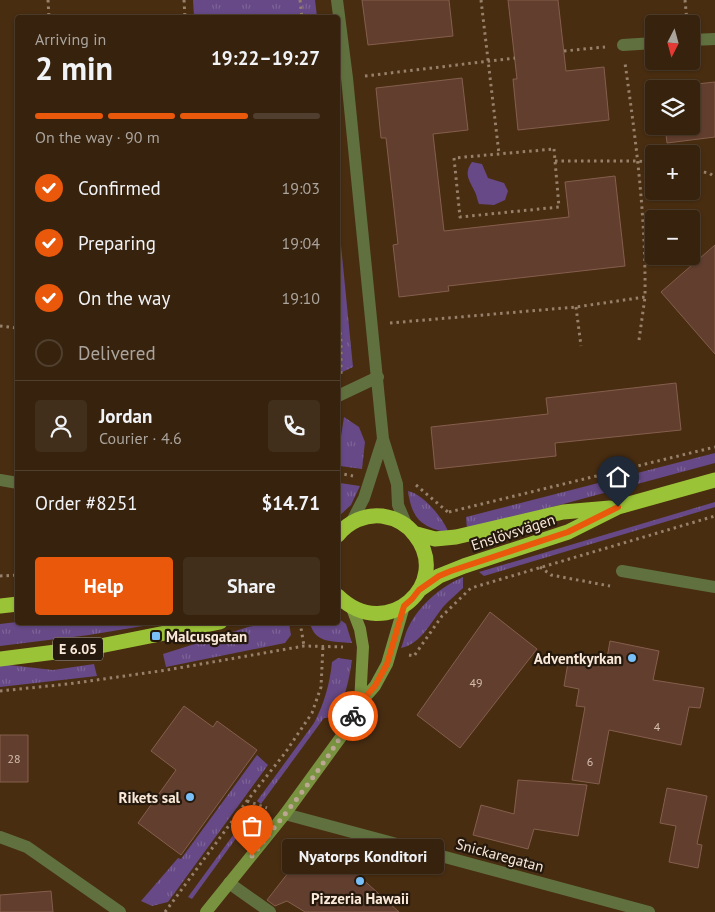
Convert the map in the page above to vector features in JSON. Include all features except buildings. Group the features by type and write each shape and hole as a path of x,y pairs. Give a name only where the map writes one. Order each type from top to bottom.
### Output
{"highway":[{"name":"Enslövsvägen","path":"351,523 365,517 380,516 394,519 410,530 435,539 456,537 563,512 618,507 715,480"},
{"name":"Enslövsvägen","path":"404,606 419,590 439,576 568,532 618,507"},
{"path":"340,533 351,523"},
{"path":"410,530 421,546 425,560 424,576 419,590"},
{"path":"343,602 364,613 378,614 392,612 404,606"},
{"path":"0,606 15,604"},
{"name":"E 6.05","path":"0,659 95,647 205,625"}],"street":[{"path":"337,0 339,15"},
{"path":"340,23 384,439 397,484 398,504 410,530"},
{"path":"700,40 715,39"},
{"path":"623,45 645,44"},
{"path":"340,395 378,377"},
{"path":"351,523 364,498 384,439"},
{"path":"0,480 15,482"},
{"path":"622,571 715,587"},
{"path":"343,602 360,629 363,648 360,703"},
{"path":"206,912 285,814 341,737 360,703 375,686 387,664 404,606"},
{"name":"Snickaregatan","path":"285,814 649,912"},
{"path":"0,837 27,847 120,912"},
{"path":"229,883 270,912"}],"path":[{"path":"48,0 49,15"},
{"path":"184,0 185,15"},
{"path":"300,0 302,15"},
{"path":"481,0 499,154"},
{"path":"685,0 686,15"},
{"path":"564,52 623,45 639,161 646,252 645,297 639,340"},
{"path":"347,78 515,58"},
{"path":"554,149 559,207 460,217 454,158 499,154 554,149"},
{"path":"555,161 645,162"},
{"path":"700,172 709,173 715,177"},
{"path":"372,324 576,307 645,297"},
{"path":"576,307 581,346"},
{"path":"0,326 15,328"},
{"path":"340,332 340,368"},
{"path":"449,512 715,447"},
{"path":"390,651 414,656 442,616 471,588 715,516"},
{"path":"0,576 15,575"},
{"path":"300,625 304,646"},
{"path":"0,691 68,684 167,670 304,646 363,648"},
{"path":"166,912 247,801 285,753 312,713 321,687 323,646"}],"green space":[{"path":"193,0 315,0 317,15 194,15"},
{"path":"472,162 482,164 488,178 504,183 508,191 505,200 494,205 479,204 468,177 469,166"},
{"path":"340,235 353,367 340,373"},
{"path":"344,417 359,427 365,442 362,469 340,466 340,443"},
{"path":"715,453 715,463 467,530 466,517"},
{"path":"340,483 360,486 351,505 340,515"},
{"path":"408,491 420,497 432,507 449,533 431,528 415,515"},
{"path":"715,502 715,507 484,576 479,572"},
{"path":"463,577 463,588 443,607 425,632 408,646 401,648 408,629 425,603 439,591"},
{"path":"340,620 346,624 352,643 326,640 320,638 312,630 311,625 340,625"},
{"path":"15,622 15,625 149,625 89,635 0,646 0,624"},
{"path":"258,625 289,625 291,635 285,643 166,667 163,654"},
{"path":"338,658 352,660 346,689 335,717 324,718 261,804 257,801 314,723 326,693 332,662"},
{"path":"0,664 53,670 94,664 97,676 0,687"},
{"path":"257,755 268,765 168,902 152,906 141,901 178,858 181,859"},
{"path":"250,812 253,815 192,899 188,897"}],"way so far":[{"path":"252,856 341,737 353,716"}],"place":[{"name":"Malcusgatan","path":"156,636"},
{"name":"Adventkyrkan","path":"632,658"},
{"name":"Rikets sal","path":"190,797"},
{"name":"Nyatorps Konditori","path":"252,856"},
{"name":"Pizzeria Hawaii","path":"360,881"}],"route":[{"path":"353,716 360,703 375,686 387,664 404,606 419,590 439,576 568,532 618,507"}]}
